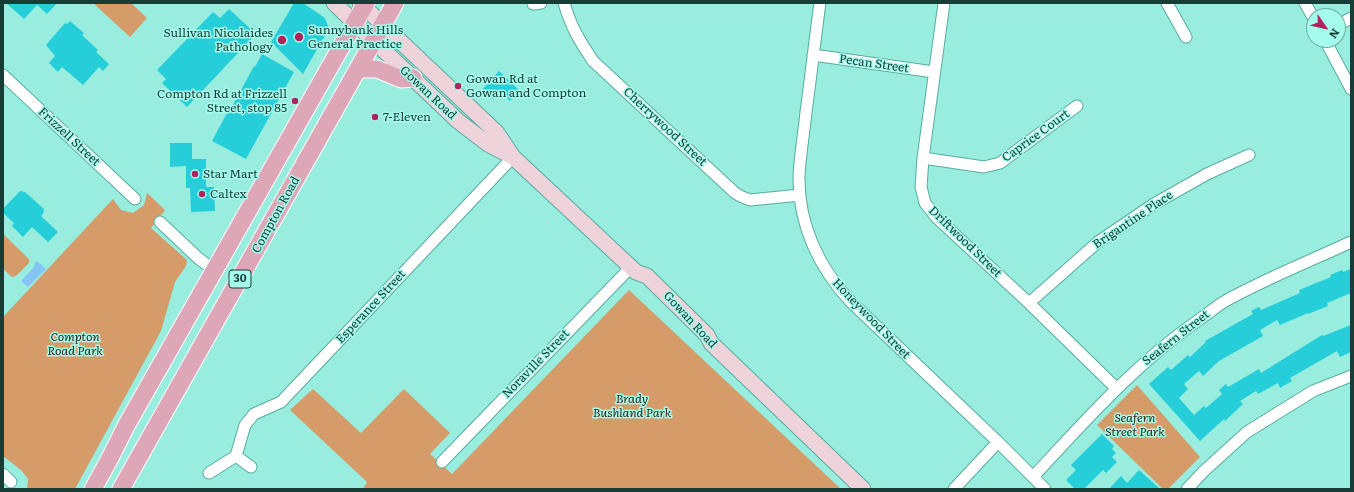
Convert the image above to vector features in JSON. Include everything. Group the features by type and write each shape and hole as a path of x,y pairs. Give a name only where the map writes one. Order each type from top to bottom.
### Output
{"main road":[{"name":"Gowan Road","path":"334,3 458,121 488,144 513,157"},
{"name":"Compton Road","path":"121,489 395,3"},
{"name":"Gowan Road","path":"363,4 383,25 497,133 513,157 633,270 647,276 658,286 707,335 711,343 863,489"},
{"name":"30","path":"93,489 126,426 354,23 363,4"},
{"path":"358,69 377,69 401,79 413,78"}],"street":[{"name":"Cherrywood Street","path":"564,3 568,18 578,40 593,60 734,192 750,200 800,195"},
{"name":"Honeywood Street","path":"820,3 801,158 800,195 810,241 830,278 841,292 1045,489"},
{"name":"Driftwood Street","path":"944,3 922,158 921,187 925,203 937,218 1029,303 1116,388"},
{"path":"1167,3 1186,37"},
{"path":"1329,48 1351,89"},
{"name":"Pecan Street","path":"813,55 934,72"},
{"name":"Frizzell Street","path":"3,75 135,200"},
{"name":"Caprice Court","path":"922,158 984,167 1000,163 1077,106"},
{"name":"Brigantine Place","path":"1029,303 1098,242 1129,220 1207,174 1249,155"},
{"name":"Esperance Street","path":"236,456 245,425 254,414 281,402 513,157"},
{"path":"160,222 198,258 214,270"},
{"name":"Seafern Street","path":"1033,477 1116,388 1158,350 1226,300 1351,242"},
{"name":"Noraville Street","path":"442,462 633,270"},
{"path":"1187,489 1204,471 1247,432 1312,391 1351,376"},
{"path":"954,489 998,442"},
{"path":"209,473 236,456 252,467"}],"green space":[{"path":"93,3 131,3 147,18 130,37"},
{"name":"Compton Road Park","path":"147,193 165,210 151,228 187,260 186,266 175,282 161,331 75,489 27,489 28,479 21,470 3,456 3,317 113,199 121,210 133,213 144,205"},
{"path":"3,234 29,259 29,263 16,276 12,277 3,269"},
{"name":"Brady Bushland Park","path":"629,290 841,489 363,489 367,482 290,410 313,389 361,433 404,389 450,433 430,454 452,474"},
{"name":"Seafern Street Park","path":"1137,385 1200,457 1168,489 1163,489 1097,425"}],"water":[{"path":"37,261 46,269 28,287 21,281 35,266 34,264"}],"building":[{"path":"6,3 57,3 47,14 37,5 24,19"},
{"name":"Sunnybank Hills General Practice","path":"294,3 303,3 325,18 328,26 327,32 303,74 271,42"},
{"path":"229,9 256,34 187,107 162,83 166,79 157,70 213,12 220,18"},
{"path":"70,21 84,33 82,35 98,50 96,52 109,64 103,71 99,67 83,85 62,67 58,72 49,63 55,56 46,45 65,23 67,24"},
{"path":"262,54 294,72 246,159 212,141"},
{"path":"499,71 519,90 510,101 500,92 493,99 483,89"},
{"path":"170,143 192,143 192,159 206,159 206,187 214,187 215,211 191,212 190,188 186,188 186,166 170,167"},
{"path":"20,191 25,192 44,209 41,216 58,232 48,242 32,227 23,237 12,226 14,223 3,213 3,209"},
{"path":"1351,269 1351,293 1327,303 1328,306 1280,325 1277,320 1260,330 1263,336 1219,361 1203,376 1199,371 1184,384 1188,389 1179,398 1194,415 1204,406 1206,408 1222,394 1219,390 1226,384 1228,387 1259,369 1261,373 1322,335 1323,336 1351,325 1351,352 1340,357 1337,351 1290,378 1292,381 1280,388 1278,383 1258,394 1256,391 1240,401 1243,404 1200,441 1149,384 1168,367 1171,370 1188,355 1190,357 1206,342 1205,341 1253,314 1251,311 1259,307 1261,310 1300,293 1299,290 1331,277 1330,275 1342,270 1343,272"},
{"path":"1102,434 1114,446 1112,449 1116,453 1112,457 1117,462 1106,473 1103,470 1084,489 1075,489 1066,480 1076,470 1071,465"},
{"path":"1139,470 1160,489 1109,489 1121,476 1127,483"}],"place":[{"name":"Sunnybank Hills General Practice","path":"299,37"},
{"name":"Sullivan Nicolaides Pathology","path":"282,40"},
{"name":"Gowan Rd at Gowan and Compton","path":"458,86"},
{"name":"Compton Rd at Frizzell Street, stop 85","path":"295,101"},
{"name":"7-Eleven","path":"375,117"},
{"name":"Star Mart","path":"195,174"},
{"name":"Caltex","path":"202,194"}]}
